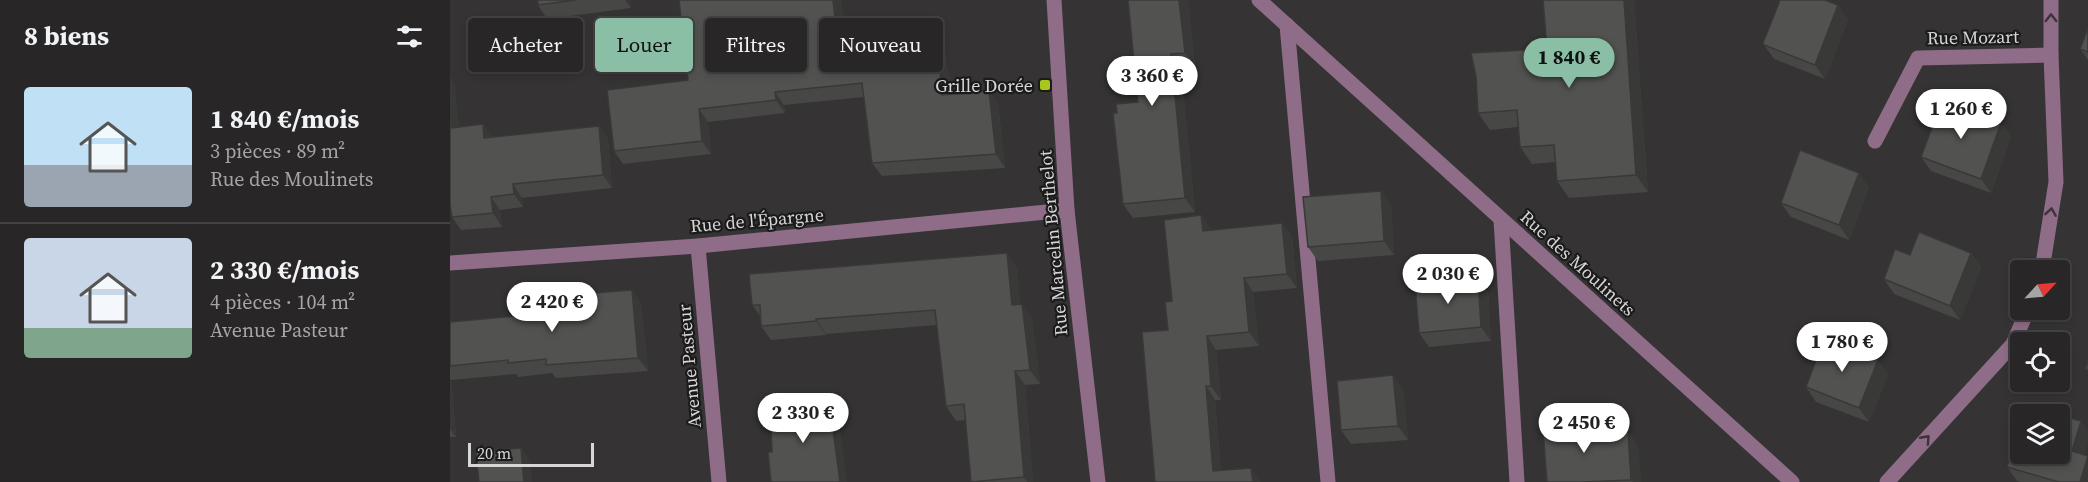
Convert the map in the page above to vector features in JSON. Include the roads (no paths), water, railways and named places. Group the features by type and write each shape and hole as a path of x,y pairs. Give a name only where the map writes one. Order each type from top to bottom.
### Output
{"street":[{"name":"Rue Marcelin Berthelot","path":"1054,0 1067,210 1098,482"},
{"name":"Rue des Moulinets","path":"1259,0 1792,482"},
{"path":"2044,260 2056,182 2051,55 2052,0"},
{"path":"1287,25 1328,482"},
{"name":"Rue Mozart","path":"1875,141 1918,58 2051,55"},
{"name":"Rue de l'Épargne","path":"450,263 698,246 1067,210"},
{"path":"1501,220 1517,482"},
{"name":"Avenue Pasteur","path":"698,246 718,482"},
{"path":"1887,482 2013,344 2023,320"}],"place":[{"name":"Grille Dorée","path":"1045,85"}]}
